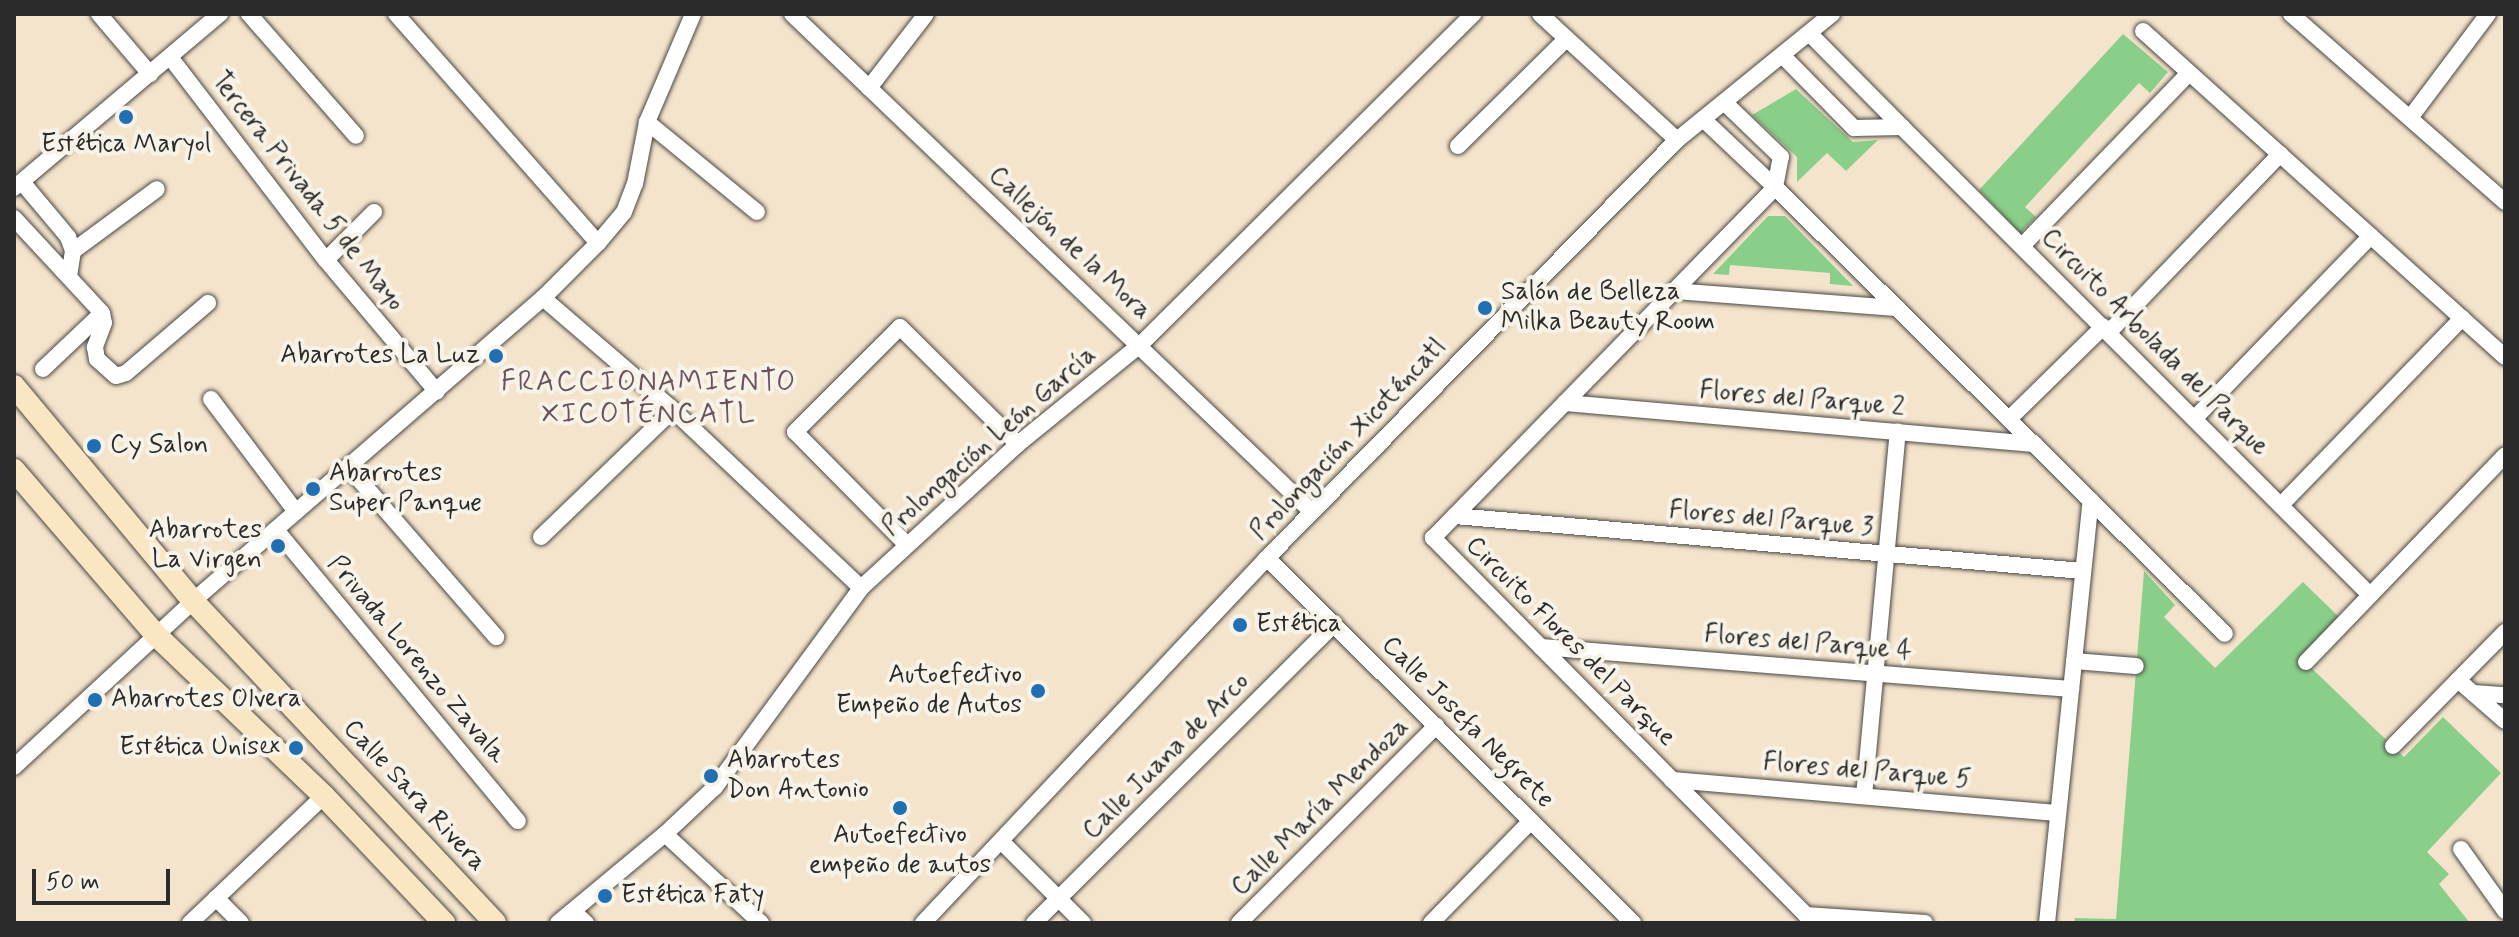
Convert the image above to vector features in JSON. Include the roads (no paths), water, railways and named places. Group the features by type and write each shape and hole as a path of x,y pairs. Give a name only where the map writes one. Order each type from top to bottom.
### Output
{"street":[{"path":"99,14 150,74"},
{"path":"69,275 73,251 62,229 18,185 220,14"},
{"path":"249,14 356,136"},
{"path":"396,14 598,243"},
{"path":"14,767 193,601 350,469 543,298 598,243 624,212 635,184 647,122 693,14"},
{"name":"Callejón de la Mora","path":"792,14 1312,512"},
{"path":"869,88 926,14"},
{"name":"Prolongación León García","path":"558,923 579,917 715,787 861,588 1018,444 1140,345 1473,14"},
{"path":"1540,14 1677,140"},
{"name":"Prolongación Xicoténcatl","path":"923,923 1267,558 1677,140 1832,14"},
{"path":"2410,118 2488,14"},
{"path":"2293,15 2505,202"},
{"path":"2143,31 2505,357"},
{"name":"Circuito Arbolada del Parque","path":"1809,33 2370,595"},
{"path":"1458,146 1566,39"},
{"path":"1782,55 1854,128 1902,127"},
{"name":"Tercera Privada 5 de Mayo","path":"170,57 326,260 437,392"},
{"path":"2022,246 2189,73"},
{"path":"1724,102 1781,157 1775,187"},
{"path":"1703,119 2225,634"},
{"path":"647,122 757,212"},
{"path":"2009,419 2106,329 2280,154"},
{"name":"Circuito Flores del Parque","path":"1775,187 1433,538 1810,919"},
{"path":"73,251 157,189"},
{"path":"326,260 374,212"},
{"path":"14,218 102,313 104,323 95,347 97,359 116,376 126,373 208,303"},
{"path":"2195,418 2371,236"},
{"path":"1674,291 1897,308"},
{"path":"543,298 673,410 861,588"},
{"path":"43,369 102,313"},
{"path":"2282,504 2462,318"},
{"path":"907,545 795,432 900,327 1018,444"},
{"name":"Calle Sara Rivera","path":"14,386 193,601 495,923"},
{"path":"211,399 296,512"},
{"name":"Flores del Parque 2","path":"1565,403 2034,444"},
{"path":"541,537 673,410"},
{"path":"1864,796 1898,432"},
{"path":"2306,662 2505,455"},
{"path":"350,469 496,637"},
{"path":"14,470 156,635 324,796 444,923"},
{"path":"2047,923 2091,500"},
{"name":"Flores del Parque 3","path":"1455,516 2083,571"},
{"name":"Privada Lorenzo Zavala","path":"277,531 518,821"},
{"name":"Calle Josefa Negrete","path":"1267,558 1633,923"},
{"name":"Calle Juana de Arco","path":"1034,923 1334,624"},
{"path":"2393,746 2505,632"},
{"name":"Flores del Parque 4","path":"1541,647 2071,689"},
{"path":"2074,661 2136,666"},
{"path":"2458,680 2505,721"},
{"path":"2473,693 2505,695"},
{"name":"Calle María Mendoza","path":"1239,923 1436,726"},
{"name":"Flores del Parque 5","path":"1672,780 2058,813"},
{"path":"190,923 324,796"},
{"path":"1431,923 1531,821"},
{"path":"665,834 761,923"},
{"path":"1001,841 1083,923"},
{"path":"2461,849 2505,911"},
{"path":"216,898 241,923"},
{"path":"1810,919 1925,923"}],"place":[{"name":"Estética Maryol","path":"126,117"},
{"name":"Salón de Belleza Milka Beauty Room","path":"1485,308"},
{"name":"Abarrotes La Luz","path":"496,356"},
{"name":"Cy Salon","path":"94,446"},
{"name":"Abarrotes Super Panque","path":"313,489"},
{"name":"Abarrotes La Virgen","path":"278,546"},
{"name":"Estética","path":"1240,625"},
{"name":"Autoefectivo Empeño de Autos","path":"1038,691"},
{"name":"Abarrotes Olvera","path":"95,700"},
{"name":"Estética Unisex","path":"296,748"},
{"name":"Abarrotes Don Antonio","path":"711,776"},
{"name":"Autoefectivo empeño de autos","path":"900,808"},
{"name":"Estética Faty","path":"605,896"}],"district":[{"name":"FRACCIONAMIENTO XICOTÉNCATL","path":"649,399"}]}
